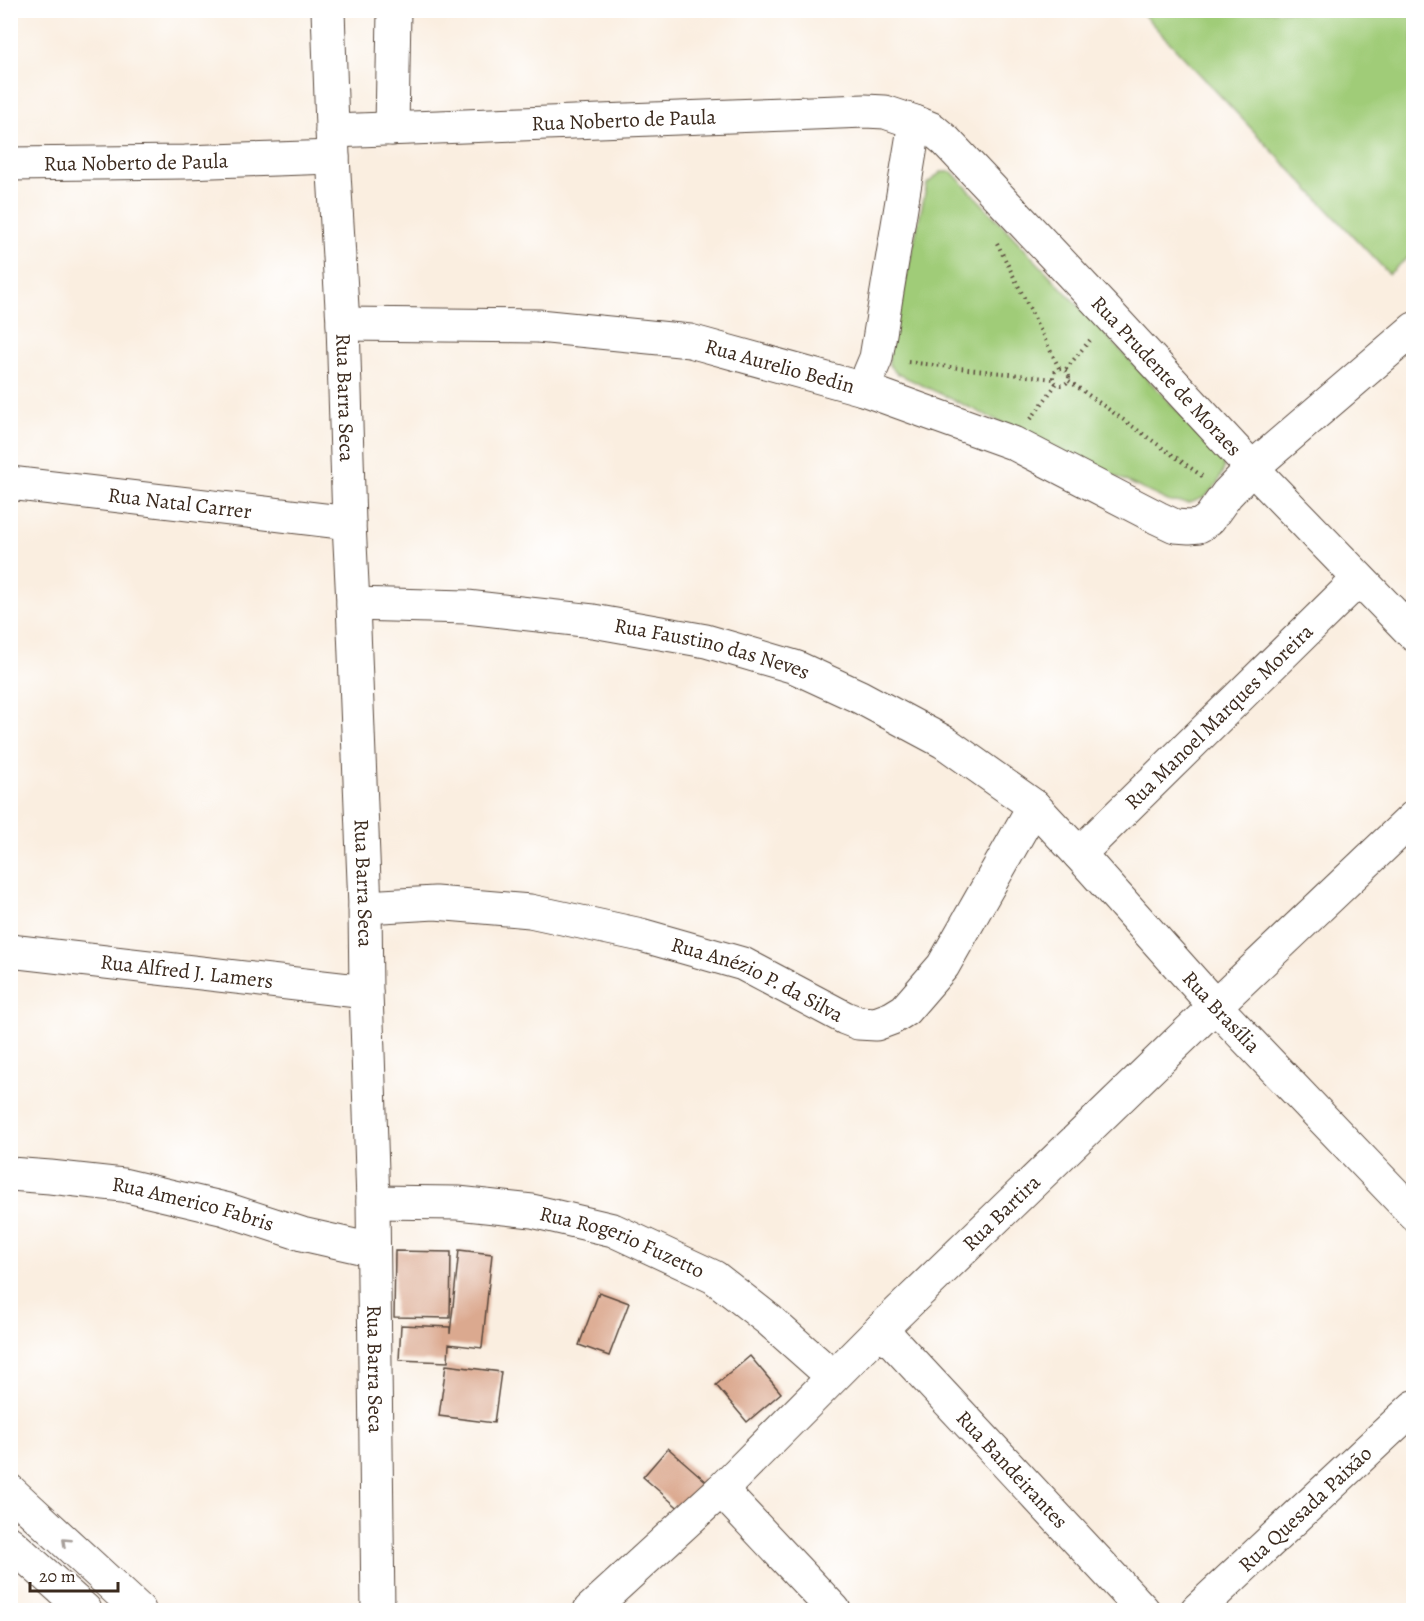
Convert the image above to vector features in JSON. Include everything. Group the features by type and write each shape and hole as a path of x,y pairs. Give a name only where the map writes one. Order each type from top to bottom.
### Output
{"street":[{"name":"Rua Barra Seca","path":"328,10 332,144 343,324 365,907 374,1202 378,1611"},
{"path":"392,129 394,10"},
{"name":"Rua Noberto de Paula","path":"10,164 185,162 332,144 392,129 855,111 885,112 915,122"},
{"path":"863,389 876,358 915,122"},
{"name":"Rua Prudente de Moraes","path":"915,122 932,129 946,141 1252,468 1413,635"},
{"name":"Rua Aurelio Bedin","path":"343,324 538,326 690,341 863,389 1013,443 1174,525 1199,526 1209,519 1227,494"},
{"path":"1227,494 1252,468 1413,329"},
{"name":"Rua Natal Carrer","path":"10,483 349,523"},
{"name":"Rua Manoel Marques Moreira","path":"1079,854 1359,579"},
{"name":"Rua Faustino das Neves","path":"353,604 467,607 593,621 706,641 795,667 860,697 944,742 1034,806"},
{"name":"Rua Brasília","path":"1034,806 1215,1006 1413,1214"},
{"name":"Rua Anézio P. da Silva","path":"365,907 435,903 530,911 629,933 743,964 845,1018 858,1023 876,1024 905,1010 943,966 1034,806"},
{"name":"Rua Bartira","path":"590,1611 721,1490 832,1376 1413,817"},
{"name":"Rua Alfred J. Lamers","path":"10,951 366,992"},
{"name":"Rua Americo Fabris","path":"10,1174 50,1176 123,1185 225,1209 302,1234 373,1250"},
{"name":"Rua Rogerio Fuzetto","path":"374,1202 458,1203 532,1211 613,1230 714,1277 769,1320 832,1376"},
{"name":"Rua Bandeirantes","path":"881,1329 1143,1611"},
{"name":"Rua Quesada Paixão","path":"1197,1611 1413,1407"},
{"path":"721,1490 834,1611"},
{"path":"10,1491 139,1611"},
{"path":"10,1543 85,1611"}],"path":[{"path":"992,234 1059,368"},
{"path":"1066,369 1110,315"},
{"path":"876,358 1053,379 1063,385 1069,381 1070,374 1066,369 1059,368 1054,372 1053,379"},
{"path":"1069,381 1227,494"},
{"path":"1013,443 1057,383"}],"green space":[{"path":"1140,11 1413,11 1413,253 1389,274"},
{"path":"941,172 952,172 1223,459 1224,469 1217,484 1205,497 1190,503 1170,502 896,373 889,365 889,354 927,184"}],"building":[{"path":"459,1250 492,1254 482,1348 449,1344 448,1362 399,1360 401,1325 450,1327 450,1334"},
{"path":"395,1251 451,1252 450,1318 394,1317"},
{"path":"599,1292 629,1303 609,1356 579,1345"},
{"path":"750,1356 781,1393 747,1422 716,1385"},
{"path":"446,1365 501,1372 494,1423 439,1416"},
{"path":"668,1448 708,1483 683,1512 643,1477"}]}
